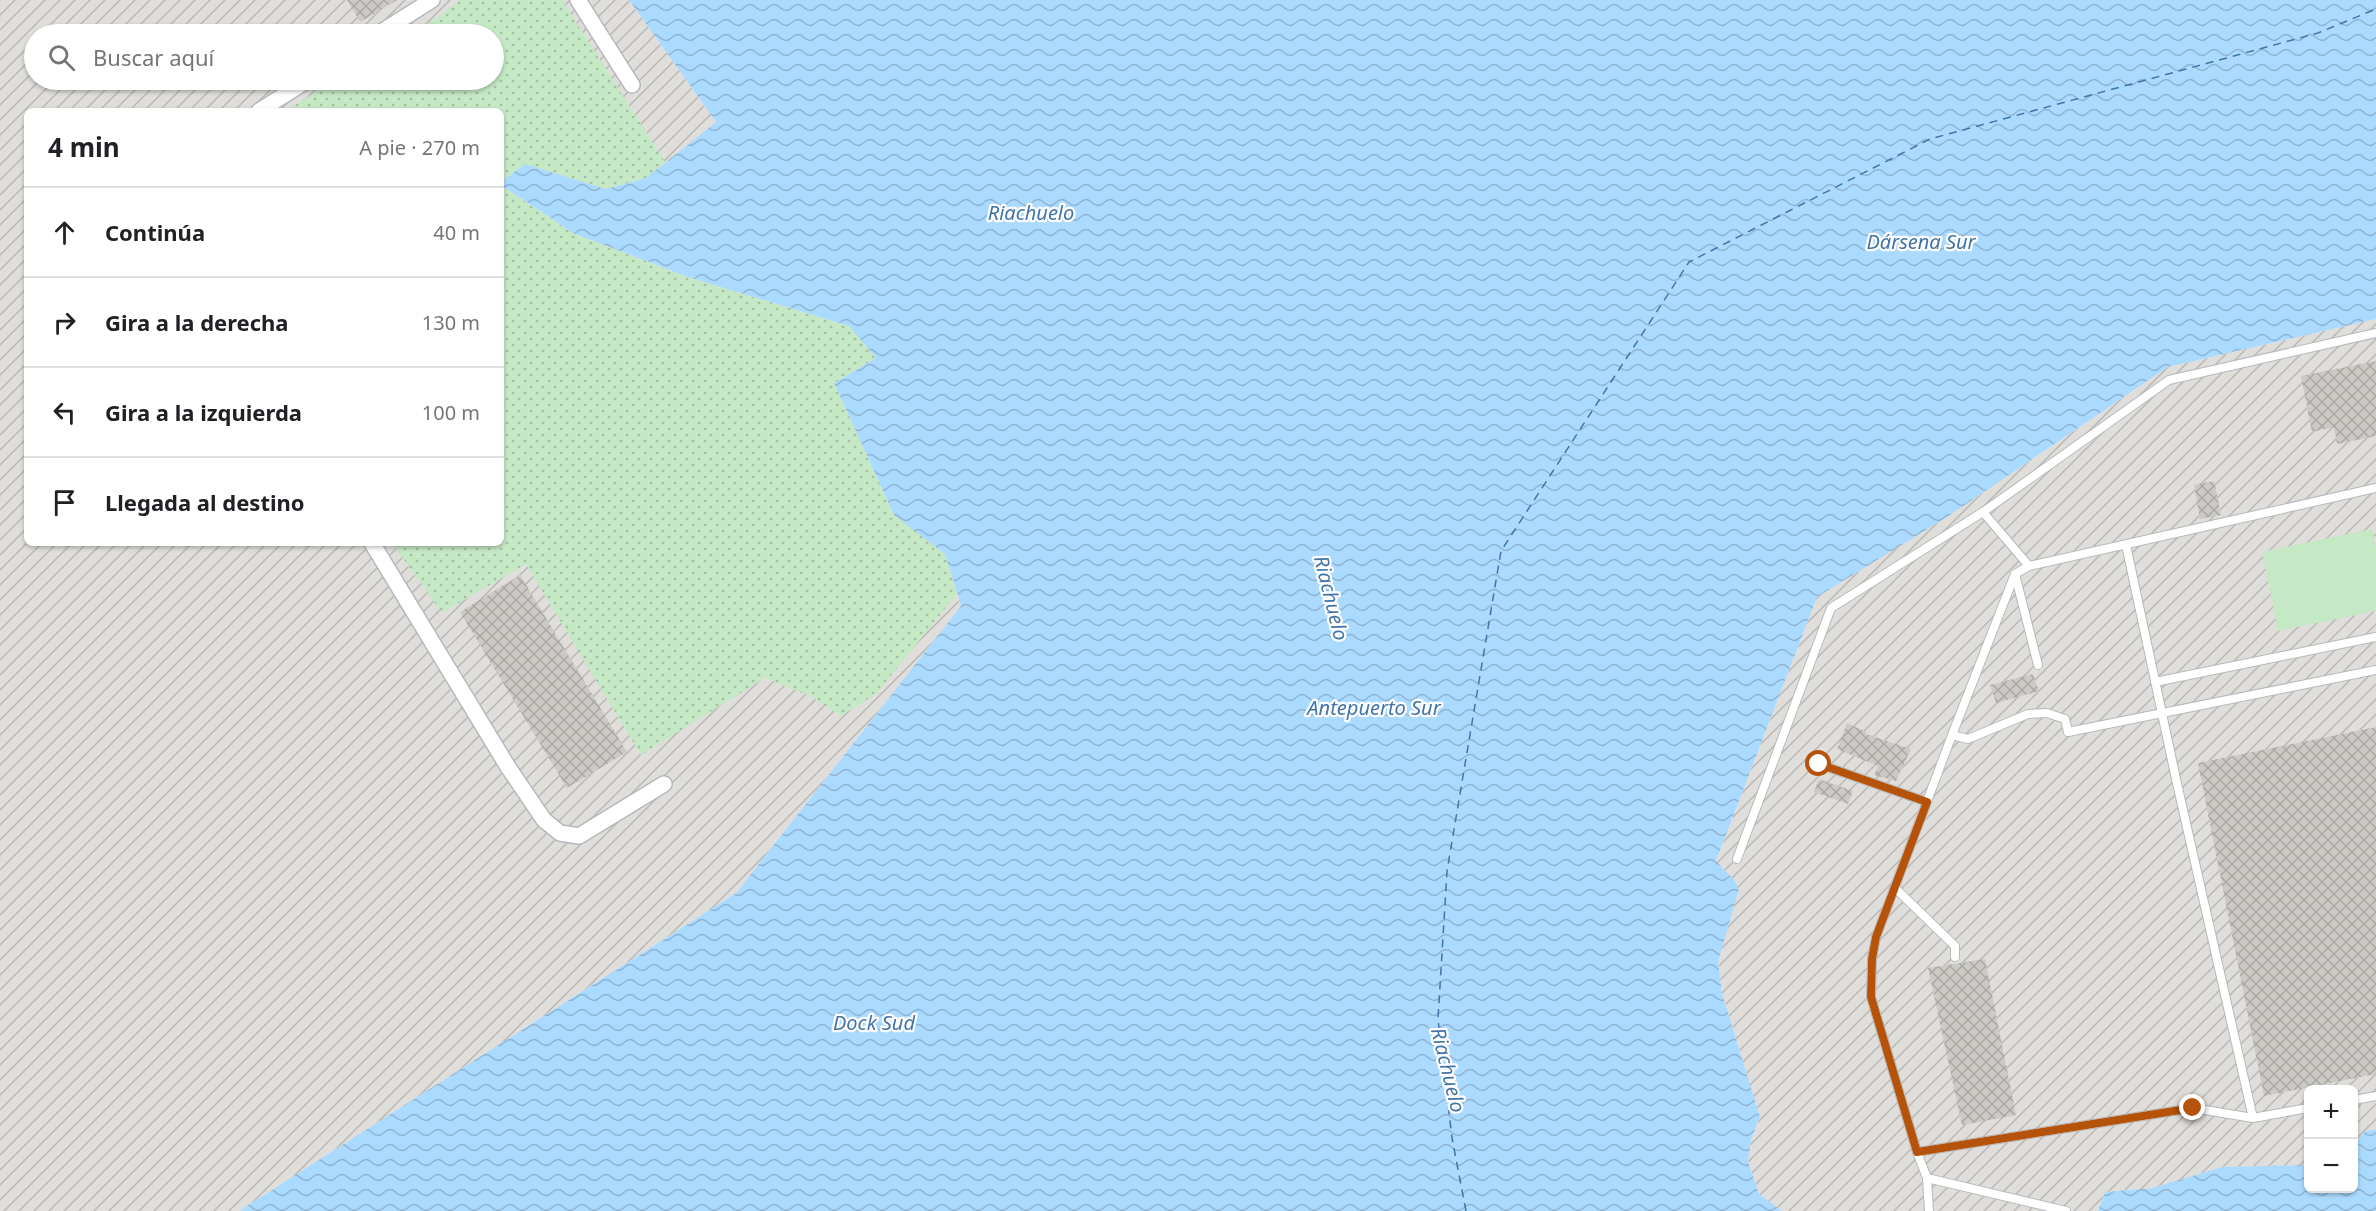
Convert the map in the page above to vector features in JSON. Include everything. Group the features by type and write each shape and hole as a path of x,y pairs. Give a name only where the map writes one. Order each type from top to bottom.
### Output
{"street":[{"path":"394,24 432,0"},
{"path":"578,0 632,85"},
{"path":"264,108 292,90"},
{"path":"374,546 508,767 544,820 560,833 579,836 664,784"}],"lane":[{"path":"1737,859 1831,608 1983,512 2169,380 2376,333"},
{"path":"1929,1211 1927,1178 1917,1152 1871,997 1872,959 1876,937 2015,574 2029,567 2376,488"},
{"path":"1983,512 2029,567"},
{"path":"2126,545 2253,1118"},
{"path":"2015,574 2037,665"},
{"path":"2155,682 2376,637"},
{"path":"1952,735 1968,738 2028,714 2047,713 2065,719 2068,732 2376,670"},
{"path":"1819,764 1927,802"},
{"path":"1895,888 1955,946 1955,957"},
{"path":"2358,1099 2376,1096"},
{"path":"1917,1152 2193,1108 2253,1118 2304,1109"},
{"path":"1927,1178 2066,1211"}],"shaded area":[{"path":"0,0 629,0 716,122 646,178 606,189 525,164 504,180 504,108 24,108 24,546 504,546 504,187 945,554 961,606 736,893 239,1211 0,1211"},
{"path":"2376,319 2376,1129 2365,1131 2358,1139 2358,1085 2304,1085 2304,1165 2222,1167 2152,1188 2105,1192 2098,1211 1782,1211 1777,1209 1759,1194 1748,1160 1751,1140 1760,1117 1722,993 1718,962 1723,942 1724,871 1716,861 1817,597 1947,517 2168,367"}],"green space":[{"path":"459,0 562,0 665,162 646,178 606,189 525,164 504,180 504,108 290,108 320,90 504,90 504,24 426,24"},
{"path":"504,187 573,233 688,277 849,326 876,358 834,383 894,515 945,554 957,594 876,694 841,716 812,697 765,678 641,755 526,564 442,613 394,546 504,546"},
{"path":"2372,529 2376,548 2376,611 2278,631 2262,552"}],"water":[{"path":"629,0 2376,0 2376,319 2168,367 1947,517 1817,597 1716,861 1734,880 1739,889 1718,962 1722,993 1760,1117 1751,1140 1748,1161 1759,1194 1782,1211 239,1211 736,893 961,606 945,554 894,515 834,383 876,358 849,326 688,277 573,233 504,187 504,180 525,164 606,189 646,178 716,122"},
{"path":"2376,1129 2376,1211 2098,1211 2105,1192 2152,1188 2222,1167 2304,1165 2304,1193 2358,1193 2358,1139 2365,1131"}],"building":[{"path":"347,0 397,0 360,22"},
{"path":"2376,361 2376,436 2337,444 2334,427 2312,432 2301,376"},
{"path":"2214,481 2221,515 2200,519 2194,485"},
{"path":"520,575 627,752 567,788 460,612"},
{"path":"2033,674 2039,691 1996,703 1990,685"},
{"path":"1847,723 1866,734 1911,749 1896,781 1874,775 1878,766 1837,749"},
{"path":"2376,727 2376,1074 2320,1085 2304,1085 2304,1088 2264,1096 2198,763"},
{"path":"1819,779 1853,791 1848,804 1814,792"},
{"path":"1985,959 2016,1115 1962,1125 1928,968"}],"ferry route":[{"path":"1466,1211 1452,1138 1438,1019 1447,871 1501,551 1689,262 1930,139 2318,33 2376,9"}],"route":[{"path":"1819,764 1927,802 1876,937 1872,959 1871,997 1917,1152 2193,1108"}],"water label":[{"name":"Riachuelo","path":"1031,213"},
{"name":"Dársena Sur","path":"1921,242"},
{"name":"Riachuelo","path":"1331,598"},
{"name":"Antepuerto Sur","path":"1374,708"},
{"name":"Dock Sud","path":"874,1023"},
{"name":"Riachuelo","path":"1448,1070"}]}
